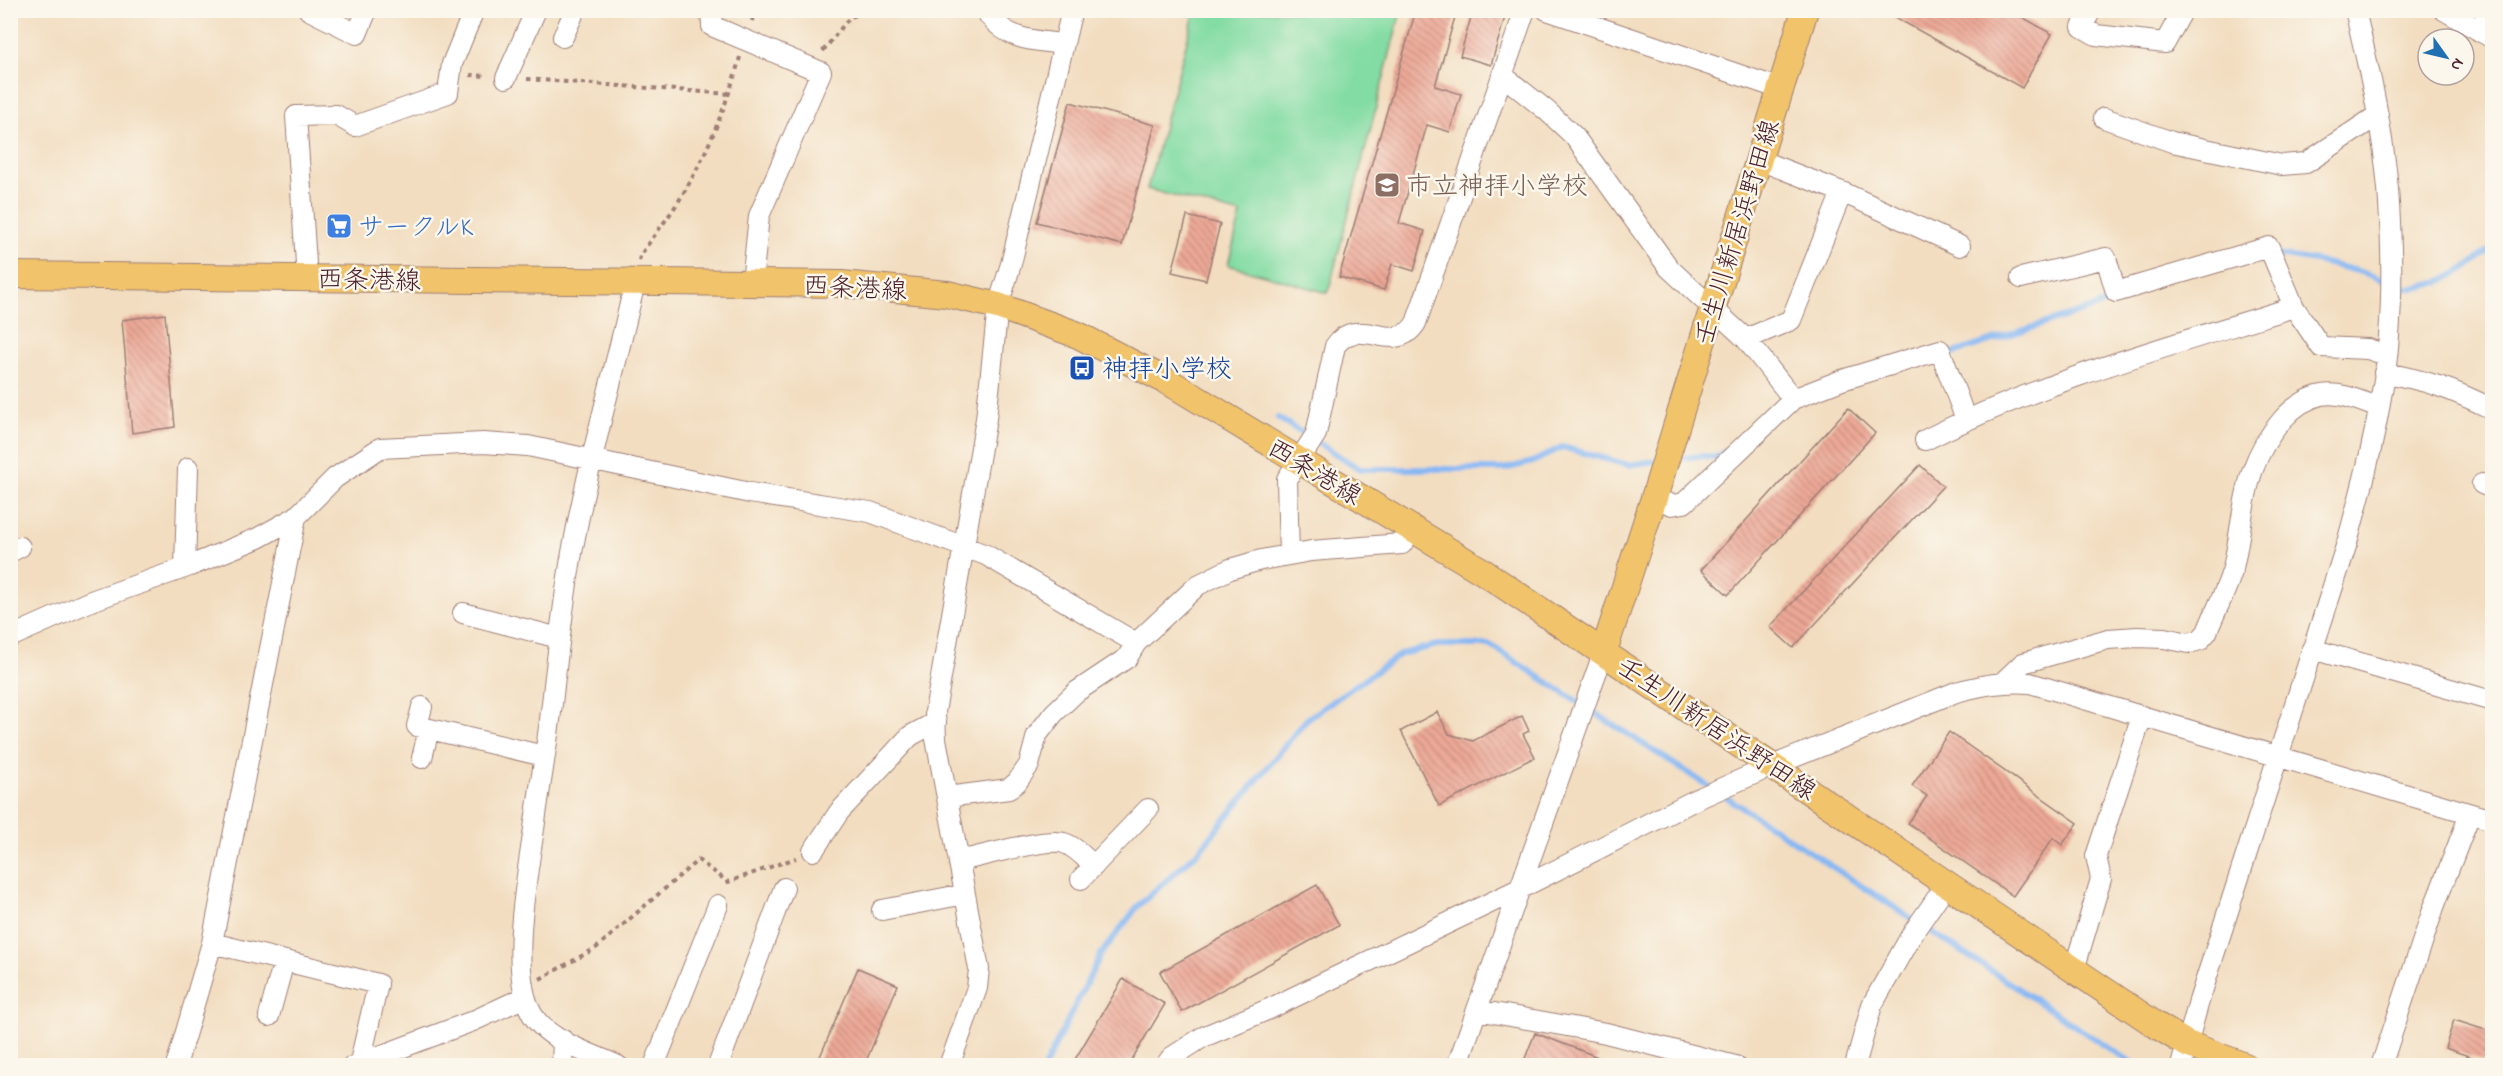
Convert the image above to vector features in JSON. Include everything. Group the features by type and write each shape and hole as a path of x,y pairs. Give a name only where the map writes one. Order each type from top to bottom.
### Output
{"main road":[{"name":"壬生川新居浜野田線","path":"1805,10 1713,310 1604,651 2074,970 2184,1055 2245,1065"},
{"name":"西条港線","path":"10,275 842,284 947,294 998,306 1078,335 1116,353 1482,571 1604,651"}],"street":[{"path":"309,10 357,34 367,10"},
{"path":"307,278 296,116 336,115 355,126 448,93 452,64 474,10"},
{"path":"506,78 536,10"},
{"path":"562,37 575,10"},
{"path":"711,10 712,26 821,72 759,216 752,283"},
{"path":"949,1065 976,988 979,969 936,739 935,712 986,419 998,306 1011,264 1072,10"},
{"path":"1289,555 1287,479 1316,434 1335,346 1342,336 1358,331 1391,337 1402,336 1412,330 1416,323 1525,10"},
{"path":"1547,10 1781,89"},
{"path":"2091,10 2082,27 2096,35 2165,43 2183,10"},
{"path":"2184,1055 2366,475 2379,408 2385,364 2391,269 2388,188 2378,115 2355,10"},
{"path":"2444,10 2486,35 2490,10"},
{"path":"988,16 999,29 1017,38 1063,44"},
{"path":"1502,75 1574,136 1669,268 1746,339 1793,399"},
{"path":"2104,118 2172,142 2295,166 2306,163 2378,115"},
{"path":"1759,160 1842,192 1959,246"},
{"path":"1746,339 1791,320 1842,192"},
{"path":"2021,278 2106,258 2116,292 2269,247 2294,307 2321,347 2368,349 2385,364 2449,388 2493,410"},
{"path":"618,1065 562,1040 538,1022 530,1010 524,993 523,911 574,539 635,282"},
{"path":"1925,440 1966,420 2080,375 2294,307"},
{"path":"1654,498 1672,505 1684,502 1793,399 1842,380 1940,350 1966,420"},
{"path":"2004,681 2023,663 2108,639 2137,637 2189,643 2200,640 2206,632 2232,570 2248,484 2256,457 2270,434 2287,415 2302,403 2323,394 2344,396 2379,408"},
{"path":"10,637 91,601 247,543 296,517 335,478 380,448 506,443 750,493 853,508 964,548 1008,567 1136,643"},
{"path":"185,567 188,468"},
{"path":"177,1065 213,943 296,517"},
{"path":"947,798 1009,789 1029,765 1038,735 1054,713 1076,692 1127,658 1136,643 1198,585 1230,569 1289,555 1311,551 1402,544 1413,530"},
{"path":"463,613 559,638"},
{"path":"2312,649 2493,701"},
{"path":"1457,1065 1604,651"},
{"path":"1165,1065 1172,1057 1203,1037 1269,1009 1519,889 1697,799 1772,766 1956,692 2004,681 2030,683 2493,820"},
{"path":"422,707 417,726 544,756"},
{"path":"2074,970 2101,879 2096,856 2142,716"},
{"path":"813,851 839,812 910,736 936,722"},
{"path":"422,758 429,729"},
{"path":"959,861 1047,843 1063,842 1074,848 1087,872 1148,809"},
{"path":"2381,1065 2434,907 2470,814"},
{"path":"1855,1065 1872,1005 1912,934 1946,885"},
{"path":"718,1065 784,888"},
{"path":"882,910 965,894"},
{"path":"654,1065 718,905"},
{"path":"213,943 378,984 356,1064"},
{"path":"269,1016 284,961"},
{"path":"356,1064 473,1021 524,993"},
{"path":"1477,1010 1606,1033 1735,1065"},
{"path":"562,1040 562,1065"}],"path":[{"path":"635,282 640,256 683,194 730,94 755,10"},
{"path":"808,66 833,41 850,18 873,10"},
{"path":"450,74 730,94"},
{"path":"524,993 596,948 698,860 728,882 813,851"}],"green space":[{"path":"1195,11 1401,11 1328,293 1228,265 1241,214 1147,189"}],"building":[{"path":"1416,10 1457,10 1435,86 1461,94 1450,132 1427,125 1399,223 1425,231 1414,271 1392,264 1384,290 1339,277"},
{"path":"1473,10 1507,10 1491,65 1460,56"},
{"path":"1882,10 2010,10 2052,34 2022,88"},
{"path":"1070,102 1155,125 1122,245 1037,222"},
{"path":"1187,216 1220,224 1206,280 1172,272"},
{"path":"165,314 175,427 132,433 122,320"},
{"path":"1848,408 1875,433 1728,595 1701,570"},
{"path":"1920,465 1943,486 1793,648 1770,627"},
{"path":"1437,712 1449,734 1473,741 1522,716 1529,731 1523,734 1535,757 1439,806 1401,731"},
{"path":"1949,732 2078,823 2062,845 2053,838 2013,896 1908,823 1927,796 1912,786"},
{"path":"1317,885 1339,925 1182,1012 1160,972"},
{"path":"858,968 898,985 864,1066 816,1066"},
{"path":"1123,979 1165,1004 1128,1066 1071,1066"},
{"path":"2454,1020 2492,1032 2492,1064 2445,1048"},
{"path":"1535,1033 1598,1057 1595,1066 1522,1066"}],"waterway":[{"path":"2277,255 2345,268 2411,288 2444,280 2492,248"},
{"path":"1944,356 2120,299"},
{"path":"1278,418 1360,469 1504,469 1533,462 1562,447 1628,465 1657,461"},
{"path":"1673,459 1719,457 1724,452"},
{"path":"1045,1066 1101,954 1138,906 1199,851 1307,719 1401,654 1437,645 1490,645 1711,788"},
{"path":"1720,793 2136,1066"}],"place":[{"name":"市立神拝小学校","path":"1387,185"},
{"name":"サークルK","path":"339,226"},
{"name":"神拝小学校","path":"1082,368"}]}
